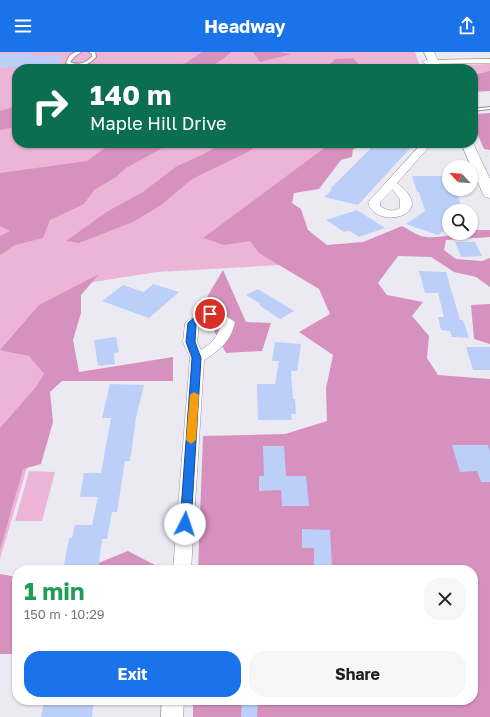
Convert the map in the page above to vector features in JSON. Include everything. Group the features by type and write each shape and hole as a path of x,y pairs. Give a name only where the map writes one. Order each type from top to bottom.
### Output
{"street":[{"path":"422,52 431,64"},
{"path":"429,52 432,64"},
{"path":"455,64 490,61"},
{"path":"390,183 422,148"},
{"path":"468,148 490,194"},
{"path":"182,565 197,358"},
{"path":"172,717 173,705"}],"lane":[{"path":"72,64 68,62 72,56 79,52"},
{"path":"84,64 94,57 94,53 91,52"},
{"path":"478,109 490,108"}],"shaded area":[{"path":"0,52 415,52 419,64 12,64 12,148 354,148 285,200 319,263 157,272 81,284 0,559"},
{"path":"202,52 231,52 215,64 182,64 186,63"},
{"path":"253,52 278,52 291,54 260,62"},
{"path":"353,58 358,63 330,64 335,59"},
{"path":"478,64 490,64 490,91 478,92"},
{"path":"490,71 490,91 478,91 478,74"},
{"path":"12,107 12,128 0,130 0,111"},
{"path":"490,113 490,150 484,149 478,135 478,114"},
{"path":"105,148 162,148 126,168 116,177 94,190 84,204 50,220 43,238 15,245 0,255 0,236 10,231 0,226 0,173 87,161"},
{"path":"214,148 253,148 248,152 192,179 161,205 133,222 79,243 66,241 108,211 143,192 177,166"},
{"path":"324,148 356,148 353,149 352,157 341,160 319,189 294,193 292,203 301,209 308,230 327,245 363,242 402,226 421,236 442,237 442,240 446,240 444,250 456,259 482,261 490,258 490,287 476,277 454,272 431,257 398,256 378,283 387,295 423,302 412,316 429,336 427,358 438,375 490,379 490,717 193,717 193,705 478,705 478,565 198,565 203,436 285,434 327,421 326,388 333,355 299,332 330,314 319,289 259,253 250,241 224,245 203,238"},
{"path":"478,230 490,230 490,237 478,238"},
{"path":"223,270 246,322 271,323 262,351 226,353 201,307"},
{"path":"99,274 81,295 81,313 73,340 79,372 173,357 173,381 62,381 50,392 53,422 41,464 23,469 0,550 0,428 36,387 44,374 29,356 0,350 39,305"},
{"path":"490,304 490,344 474,339 471,305"},
{"path":"29,471 55,472 42,521 15,521"},
{"path":"128,551 155,565 93,565"},
{"path":"0,574 12,576 12,654 0,654"}],"building":[{"path":"34,53 33,56 61,55 60,64 12,64 12,67 0,68 0,54"},
{"path":"371,148 410,148 358,205 324,197 332,190 330,189"},
{"path":"412,176 442,176 442,196 458,196 461,204 442,204 442,232 438,235 406,224 425,211 419,192 417,192"},
{"path":"357,210 385,228 359,237 350,231 344,232 326,220"},
{"path":"455,242 475,242 482,256 461,257"},
{"path":"419,271 446,272 460,320 463,320 469,338 452,337 450,331 441,330 438,317 444,317 438,293 425,293"},
{"path":"153,284 179,292 149,318 102,301 123,285 144,292"},
{"path":"258,289 294,311 280,319 259,305 261,304 246,295"},
{"path":"116,337 119,352 114,353 115,364 98,366 94,340"},
{"path":"275,342 301,344 297,371 291,371 293,399 295,399 296,414 291,414 292,420 258,420 257,384 275,384 279,361 272,361"},
{"path":"466,347 490,347 490,370 473,370"},
{"path":"110,384 144,385 136,418 130,461 125,461 117,512 112,512 107,539 102,539 99,565 64,565 69,538 72,538 75,525 92,525 98,497 80,497 84,473 101,473 111,418 102,418"},
{"path":"452,445 488,445 490,452 490,482 481,482 477,471 460,472"},
{"path":"263,446 284,446 286,476 306,476 309,506 282,506 281,490 259,491 259,476 264,476"},
{"path":"302,529 330,530 332,565 314,565 314,548 302,548"},
{"path":"43,705 93,705 92,717 41,717"},
{"path":"242,705 258,705 257,717 241,717"}],"slow traffic":[{"path":"191,440 194,395"}],"route":[{"path":"185,524 197,358 190,342 192,323 201,316 210,314"}]}
